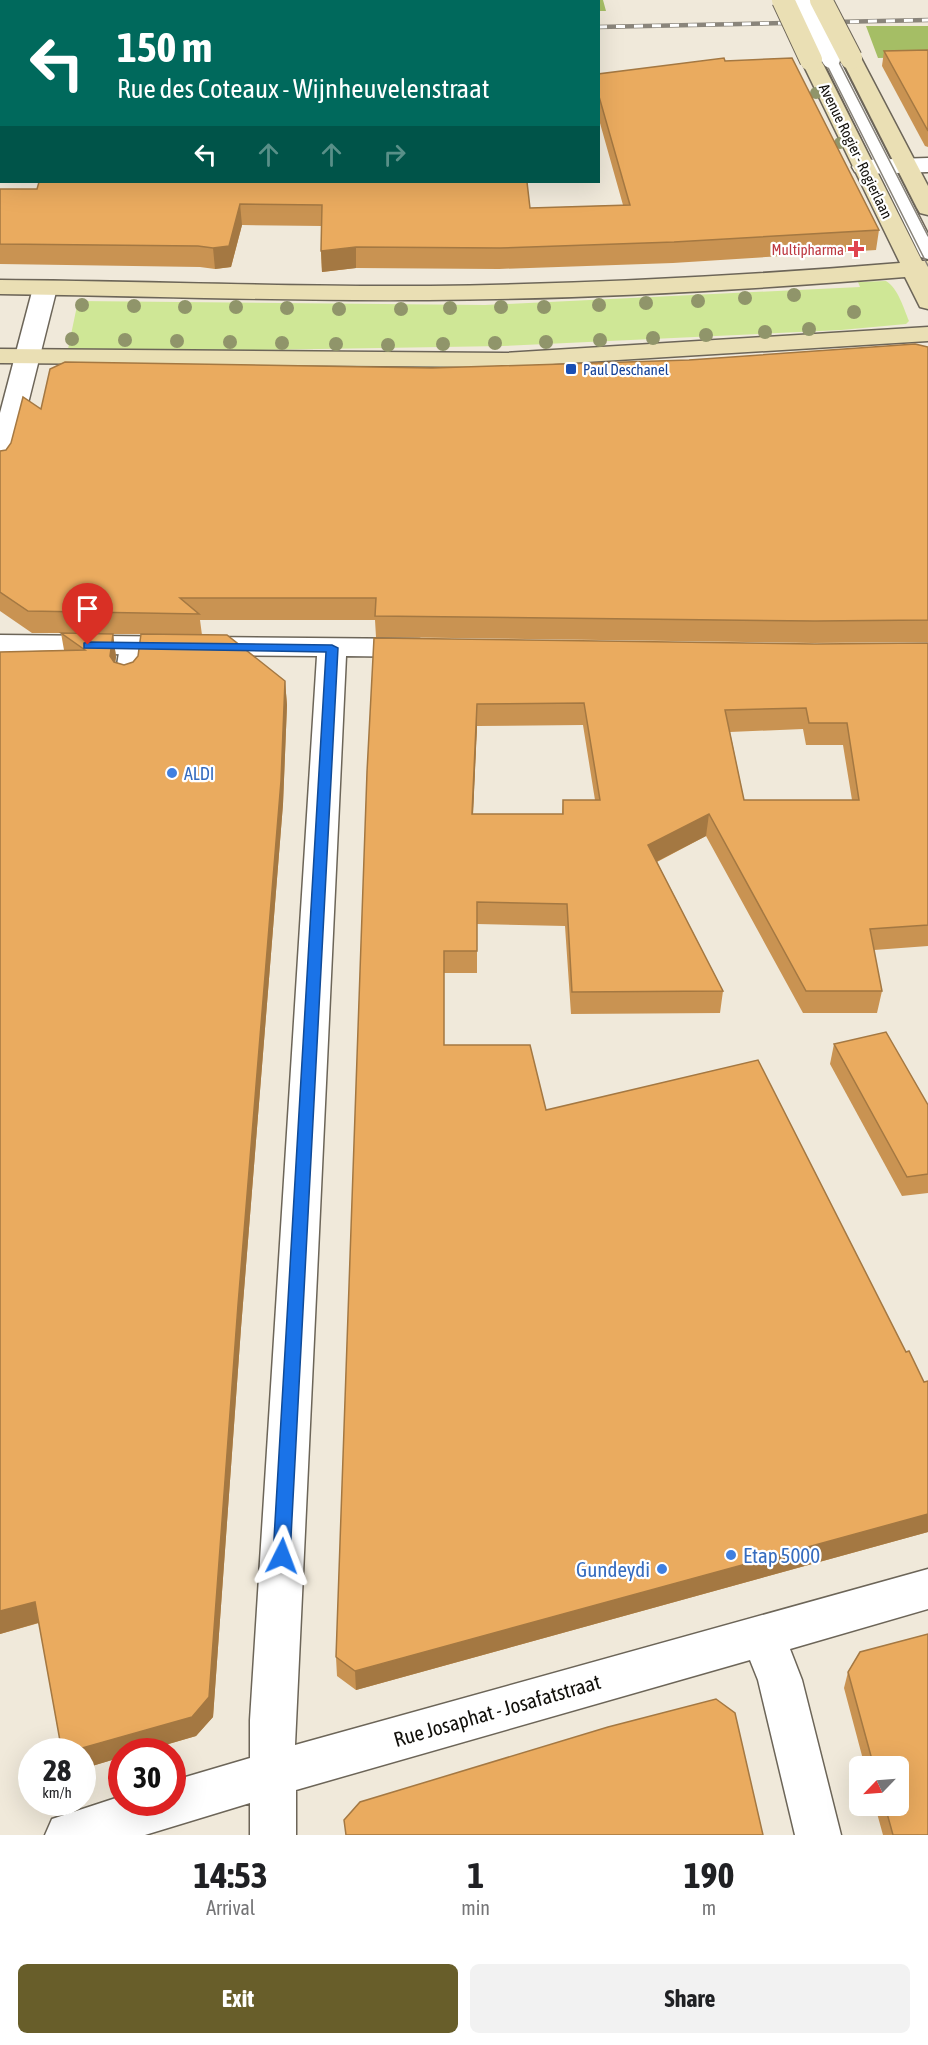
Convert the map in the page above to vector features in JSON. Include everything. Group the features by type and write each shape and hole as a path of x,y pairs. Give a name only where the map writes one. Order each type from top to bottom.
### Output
{"street":[{"name":"Avenue Rogier - Rogierlaan","path":"783,0 831,59 896,166 928,208"},
{"name":"Avenue Rogier - Rogierlaan","path":"821,0 831,59 896,166 924,263 928,302"},
{"path":"0,287 302,293 490,292 717,284 924,263"},
{"path":"0,463 45,288"},
{"path":"0,356 504,360 928,334"},
{"path":"0,645 440,649"},
{"path":"273,1835 272,1720 332,648"},
{"name":"Rue Josaphat - Josafatstraat","path":"68,1835 272,1774 928,1589"},
{"path":"763,1635 780,1680 818,1835"}],"lane":[{"name":"Avenue Rogier - Rogierlaan","path":"801,0 831,59"},
{"path":"127,678 132,646"}],"green space":[{"path":"600,0 603,0 606,11 600,11"},
{"path":"866,26 928,26 928,57 878,58"},
{"path":"886,281 900,299 909,321 906,324 841,330 503,346 258,350 68,349 78,301 485,305 860,287 858,282"}],"building":[{"path":"928,50 928,131 884,51"},
{"path":"724,58 725,61 792,58 879,230 674,242 500,248 356,247 321,251 322,205 240,204 229,246 213,248 0,244 0,189 37,189 39,183 527,183 530,208 630,205 600,100 600,74"},
{"path":"915,344 928,347 928,620 815,621 375,616 376,598 180,598 199,614 28,611 0,592 0,451 6,450 11,443 23,397 41,409 50,369 65,362 432,368 689,360"},
{"path":"61,633 113,634 110,656 114,662 124,665 133,662 138,656 141,634 227,635 285,681 281,781 238,1305 209,1697 192,1717 118,1738 108,1738 108,1741 96,1744 96,1738 59,1738 35,1602 0,1611 0,652 85,650"},
{"path":"374,638 815,644 928,643 928,925 870,929 882,991 806,991 709,814 648,845 723,991 572,992 567,904 477,902 477,951 444,951 444,1045 530,1045 546,1110 758,1060 906,1352 909,1351 924,1382 928,1381 928,1514 355,1671 336,1657 367,772","holes":["584,703 600,800 563,800 563,814 472,814 477,704","806,708 809,723 847,723 859,800 744,800 725,710"]},
{"path":"886,1032 928,1105 928,1174 907,1177 834,1044"},
{"path":"928,1634 928,1835 893,1835 888,1816 909,1816 909,1756 871,1756 848,1672 860,1652"},
{"path":"716,1699 735,1713 763,1835 346,1835 344,1820 360,1802 608,1727"}],"tram line":[{"path":"794,0 928,266"},
{"path":"807,0 928,236"}],"railway":[{"path":"600,27 928,20"}],"place":[{"name":"Multipharma","path":"856,249"},
{"name":"Paul Deschanel","path":"571,369"},
{"name":"ALDI","path":"172,773"},
{"name":"Etap 5000","path":"731,1555"},
{"name":"Gundeydi","path":"662,1569"}],"route":[{"path":"88,645 332,648 282,1556"}]}
